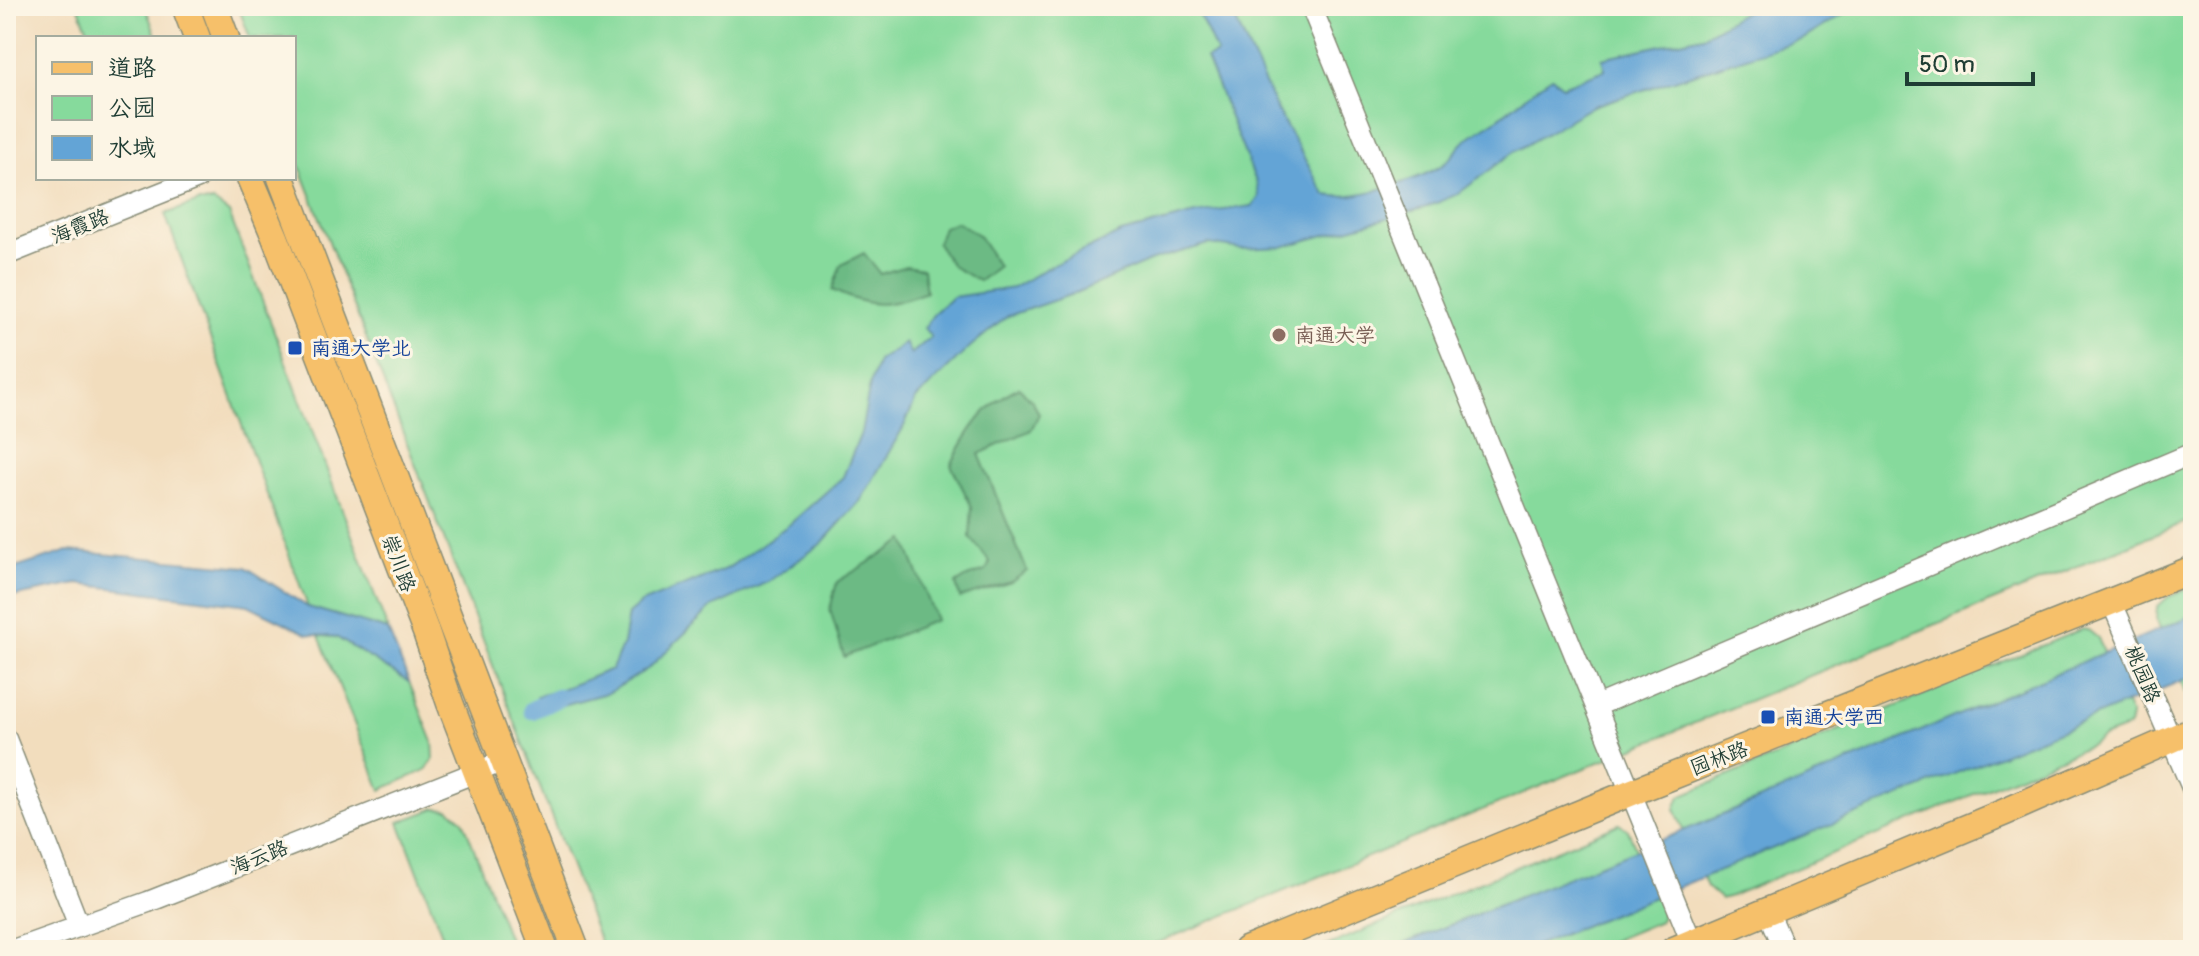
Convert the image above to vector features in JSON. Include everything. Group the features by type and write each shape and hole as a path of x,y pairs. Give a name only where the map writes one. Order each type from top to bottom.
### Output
{"main road":[{"path":"185,6 196,36"},
{"path":"214,6 225,36"},
{"name":"崇川路","path":"251,180 545,950"},
{"name":"崇川路","path":"282,180 576,950"},
{"name":"园林路","path":"1246,950 2193,569"},
{"path":"1683,946 2182,734"}],"street":[{"path":"1311,6 1679,912 1683,946"},
{"name":"海霞路","path":"6,255 193,180"},
{"path":"1596,706 2193,453"},
{"name":"桃园路","path":"2112,603 2182,734 2193,790"},
{"path":"6,739 79,926"},
{"name":"海云路","path":"13,950 148,902 504,761"},
{"path":"1768,911 1785,950"}],"green space":[{"path":"78,6 145,6 156,36 90,36"},
{"name":"南通大学","path":"238,6 2193,6 2193,519 1140,950 603,950 296,156 296,36 249,36"},
{"path":"199,202 214,202 229,213 388,630 308,607 165,214"},
{"path":"957,222 978,235 998,266 979,281 952,266 937,243 943,227"},
{"path":"864,253 880,274 906,266 923,269 926,292 900,301 878,304 832,290 841,265"},
{"path":"1019,387 1039,414 1031,430 979,454 1027,571 1011,582 960,598 956,584 986,571 990,562 970,537 972,507 951,465 978,420 996,402"},
{"path":"905,540 936,620 844,657 830,609 837,582"},
{"path":"2193,587 2193,697 2185,691 2156,619 2157,607 2168,597"},
{"path":"2082,629 2098,638 2131,716 2129,727 1731,896 1721,899 1707,887 1675,809 1680,796"},
{"path":"319,636 336,637 409,682 433,742 434,759 426,770 381,790"},
{"path":"436,808 449,809 463,820 513,950 448,950 399,822"},
{"path":"1619,824 1628,830 1663,912 1660,921 1590,950 1317,950"}],"water":[{"path":"1195,6 1229,6 1277,110 1320,186 1326,195 1337,196 1387,187 1435,169 1448,161 1466,140 1552,77 1562,86 1605,70 1602,58 1703,36 1754,6 1857,6 1803,39 1593,106 1512,153 1458,194 1427,207 1282,247 1241,249 1209,244 1152,260 1073,294 1008,316 971,346 916,399 903,428 861,500 822,543 768,582 712,607 649,668 610,692 563,705 540,707 537,696 612,669 623,644 628,614 641,603 728,568 790,524 843,477 861,433 870,384 878,361 905,343 911,354 931,337 924,328 935,312 953,297 1013,288 1121,233 1195,214 1252,206 1259,197 1257,184 1206,58 1217,53"},
{"path":"68,551 246,567 308,607 388,630 409,682 336,637 307,634 248,605 78,584 6,598 6,571"},
{"path":"2193,615 2193,676 1525,950 1388,950 1747,805"}],"waterway":[{"path":"532,710 560,697"}],"place":[{"name":"南通大学","path":"1279,335"},
{"name":"南通大学北","path":"295,348"},
{"name":"南通大学西","path":"1768,717"}]}
